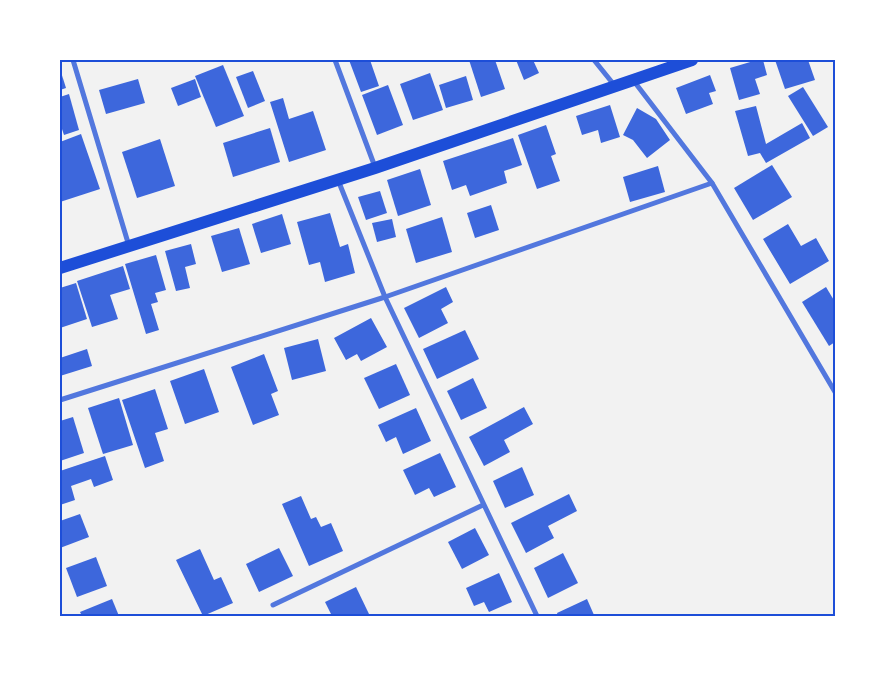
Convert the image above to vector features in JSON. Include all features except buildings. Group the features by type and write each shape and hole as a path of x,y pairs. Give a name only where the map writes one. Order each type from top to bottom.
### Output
{"main road":[{"path":"60,268 375,168 692,60"}],"street":[{"path":"73,60 129,246"},
{"path":"335,60 375,168"},
{"path":"594,60 615,86"},
{"path":"632,80 712,183 835,392"},
{"path":"338,179 385,297 537,616"},
{"path":"60,400 385,297 712,183"},
{"path":"274,605 483,504"}]}
